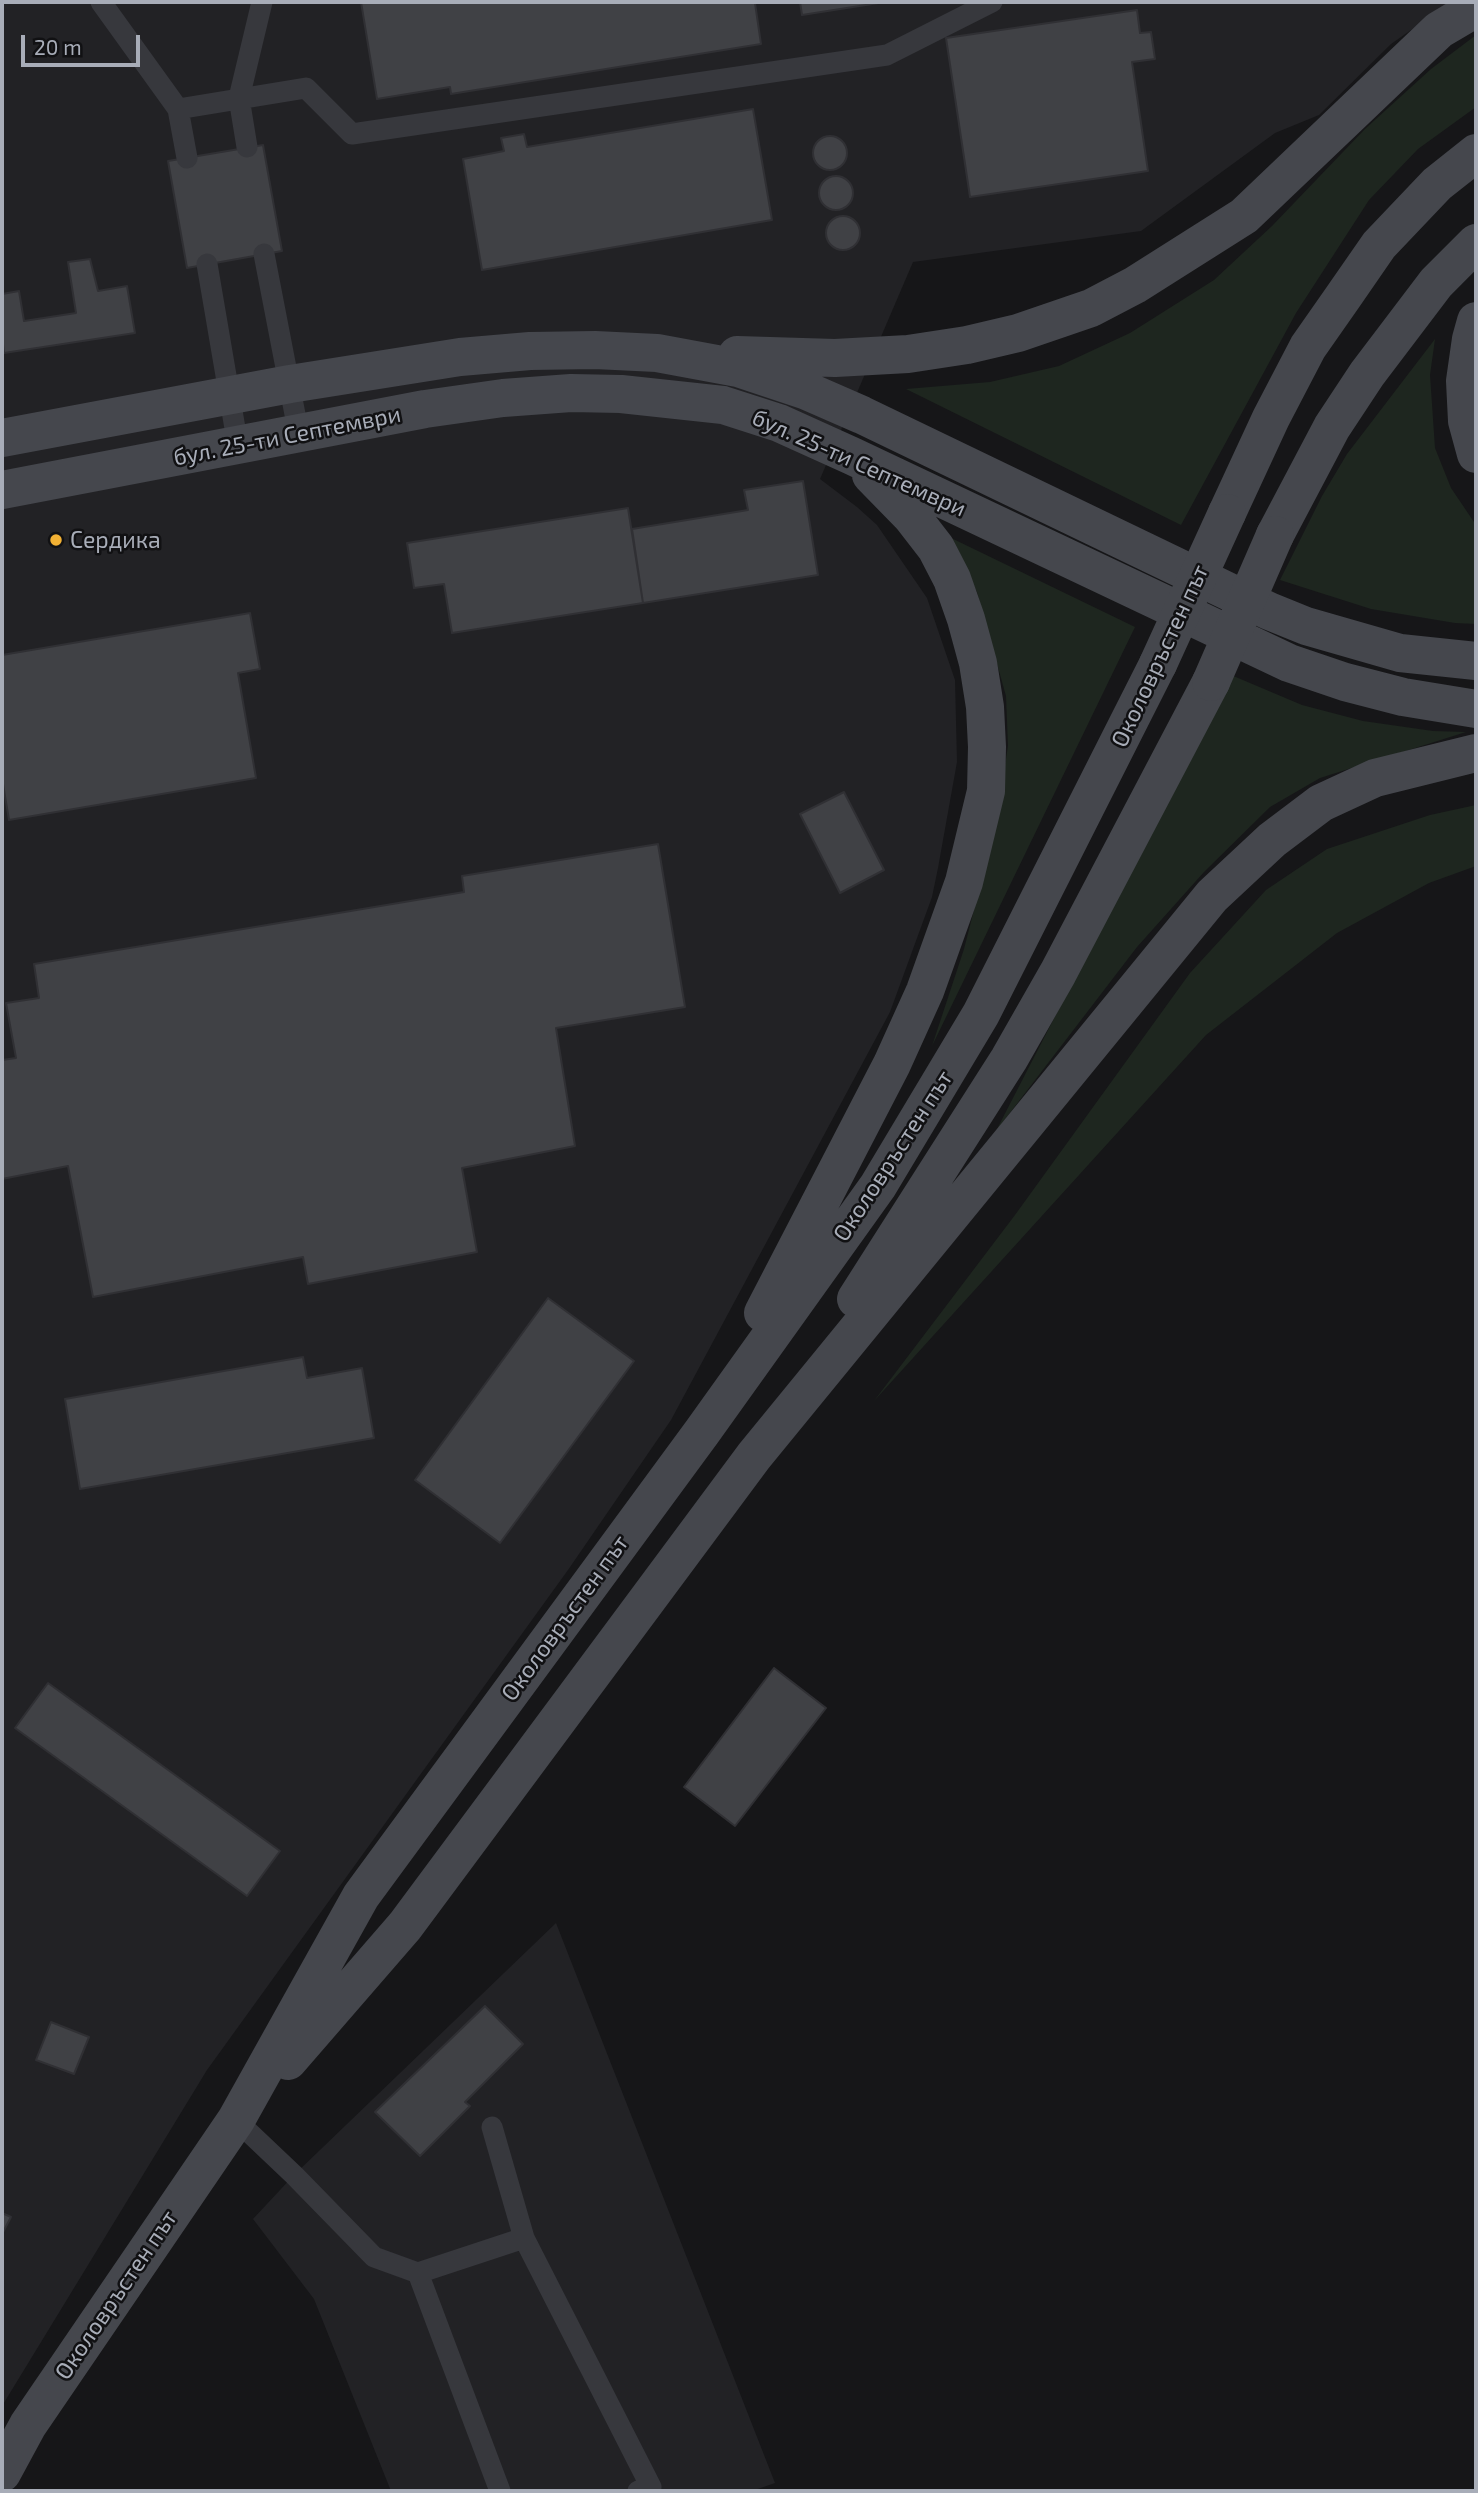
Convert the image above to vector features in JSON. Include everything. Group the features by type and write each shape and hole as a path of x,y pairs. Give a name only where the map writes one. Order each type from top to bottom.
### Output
{"main road":[{"path":"657,353 835,358 908,354 967,345 1018,333 1091,308 1135,285 1244,216 1439,30 1476,8"},
{"name":"Околовръстен път","path":"2,2473 28,2425 236,2120 361,1896 702,1432 878,1186 981,1014 1158,664 1271,418 1308,347 1379,245 1437,184 1476,153"},
{"path":"754,1457 1009,1059 1058,973 1211,682 1275,535 1332,427 1367,373 1436,284 1476,243"},
{"path":"1476,321 1465,381 1467,421 1476,454"},
{"name":"бул. 25-ти Септември","path":"2,438 419,362 516,352 595,350 657,353 738,368 807,391 1269,611 1306,626 1400,653 1476,661"},
{"name":"бул. 25-ти Септември","path":"2,491 425,409 503,398 571,393 621,394 723,405 779,424 852,456 1289,663 1345,682 1403,697 1476,709"},
{"path":"702,1432 892,1064 925,990 964,882 985,792 987,747 978,663 952,579 936,548 912,517 852,456"},
{"name":"Околовръстен път","path":"236,2120 405,1926 754,1457 1212,896 1272,840 1321,803 1375,778 1476,753"}],"lane":[{"path":"100,2 178,109 187,158"},
{"path":"247,148 239,97 262,2"},
{"path":"178,109 306,88 352,134 887,55 992,2"},
{"path":"264,254 299,435"},
{"path":"207,264 239,446"},
{"path":"236,2120 374,2257 418,2273 524,2238"},
{"path":"492,2127 524,2238 651,2487 638,2491"},
{"path":"418,2273 500,2491"}],"shaded area":[{"path":"2,2 1451,2 1391,44 1319,115 1275,133 1141,231 913,262 820,479 877,525 927,598 955,680 957,762 938,868 932,897 890,1012 671,1420 568,1570 207,2070 2,2406"},
{"path":"1476,35 1476,107 1418,149 1369,200 1296,313 1181,525 906,389 990,382 1059,366 1130,333 1214,280 1272,226 1365,129 1431,69"},
{"path":"1435,339 1430,375 1435,448 1451,488 1476,525 1476,624 1371,609 1280,580 1322,496 1347,454"},
{"path":"947,536 1135,627 932,1046 964,949 995,828 1008,746 1006,696 977,592"},
{"path":"1231,675 1302,705 1363,721 1433,731 1466,732 1320,778 1270,807 1204,872 1137,947 996,1131"},
{"path":"1476,805 1476,866 1429,883 1337,933 1206,1035 874,1401 1015,1215 1190,973 1266,890 1327,849 1430,815"},
{"path":"556,1923 775,2483 752,2491 391,2491 314,2299 253,2219 294,2175"}],"building":[{"path":"361,2 762,2 755,3 761,44 451,94 450,87 377,99"},
{"path":"800,2 885,2 802,15"},
{"path":"1137,10 1140,33 1151,32 1155,59 1132,62 1148,171 970,197 946,38"},
{"path":"753,109 772,220 482,270 463,159 504,151 501,138 524,134 527,147"},
{"path":"830,136 842,141 847,153 842,165 830,170 818,165 813,153 818,141"},
{"path":"263,145 282,251 187,268 168,161"},
{"path":"836,176 848,181 853,193 848,205 836,210 824,205 819,193 824,181"},
{"path":"843,216 855,221 860,233 855,245 843,250 831,245 826,233 831,221"},
{"path":"90,259 98,291 127,286 135,333 4,353 2,294 19,291 24,321 76,313 68,262"},
{"path":"803,481 818,575 643,603 632,529 748,510 744,490"},
{"path":"628,508 643,603 452,633 444,584 414,588 407,543"},
{"path":"250,613 260,669 238,673 256,778 9,820 2,778 2,655"},
{"path":"844,792 884,870 840,893 800,814"},
{"path":"658,844 685,1007 556,1028 575,1146 462,1168 477,1252 308,1284 303,1257 93,1297 68,1166 2,1179 2,1060 16,1058 6,1003 39,998 34,964 464,892 462,876"},
{"path":"548,1298 634,1361 500,1543 415,1480"},
{"path":"303,1357 307,1378 362,1368 374,1438 80,1489 65,1399"},
{"path":"774,1668 826,1708 735,1826 684,1787"},
{"path":"48,1683 280,1851 247,1896 15,1728"},
{"path":"485,2006 523,2044 465,2102 470,2106 420,2156 375,2112"},
{"path":"51,2022 89,2037 74,2074 36,2060"},
{"path":"2,2213 11,2217 2,2234"}],"place":[{"name":"Сердика","path":"56,540"}]}
